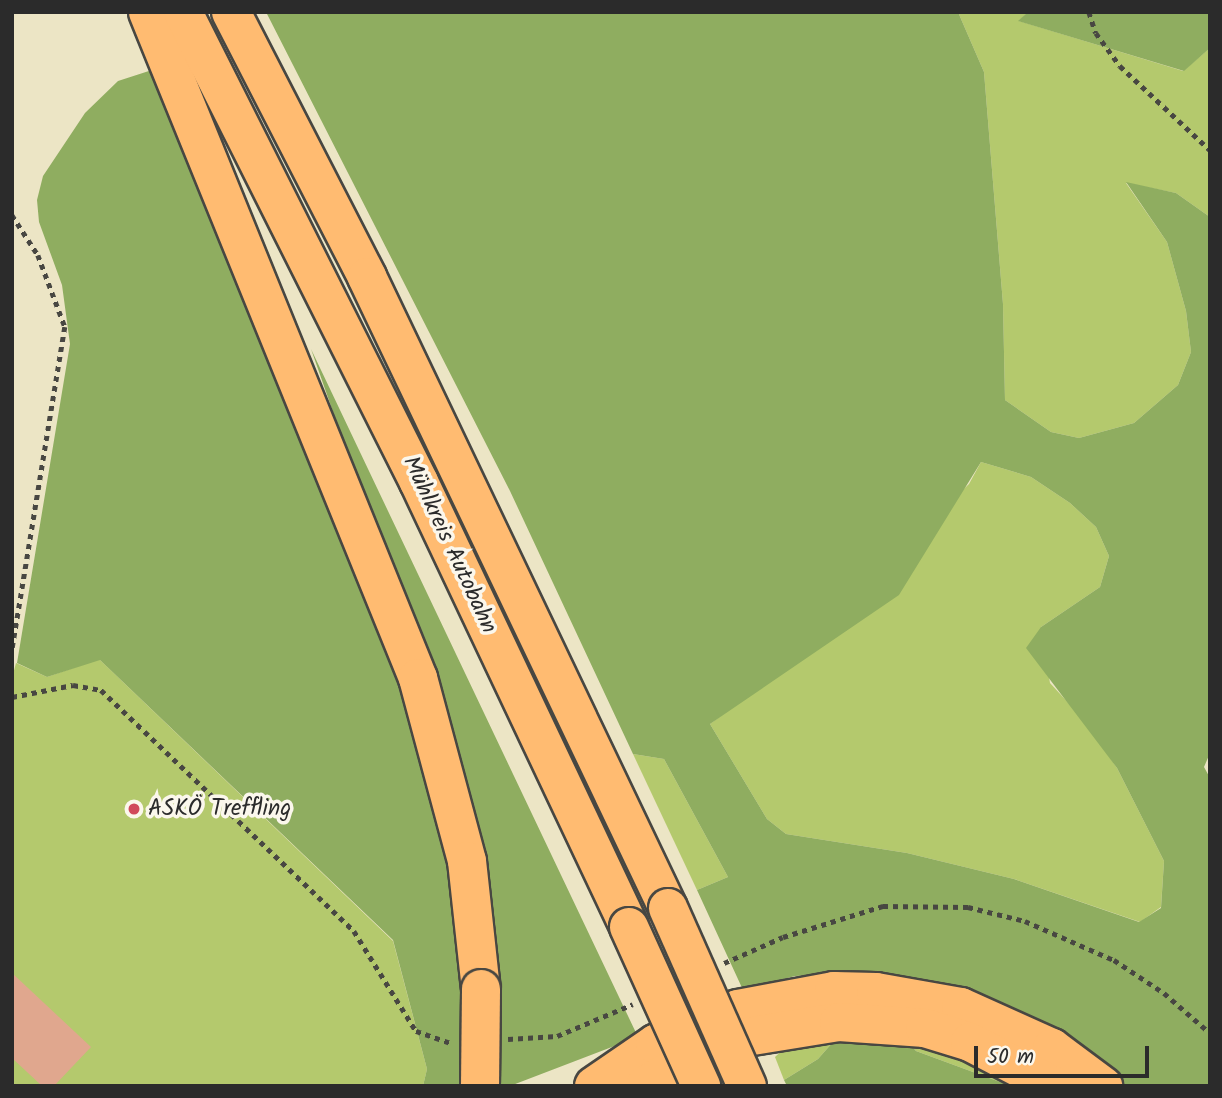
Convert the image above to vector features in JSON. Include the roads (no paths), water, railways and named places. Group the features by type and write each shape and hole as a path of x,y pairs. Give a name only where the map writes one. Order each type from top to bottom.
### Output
{"highway":[{"path":"148,12 418,678 467,861 481,989 480,1086"},
{"name":"Mühlkreis Autobahn","path":"183,12 407,457 701,1086"},
{"name":"Mühlkreis Autobahn","path":"230,12 373,290 667,908 747,1086"},
{"path":"594,1086 655,1044 691,1025 737,1009 834,991 876,992 961,1007 1052,1048 1103,1086"},
{"path":"645,1086 697,1054 740,1038 839,1022 925,1028 970,1042 1054,1086"}],"place":[{"name":"ASKÖ Treffling","path":"134,809"}]}
